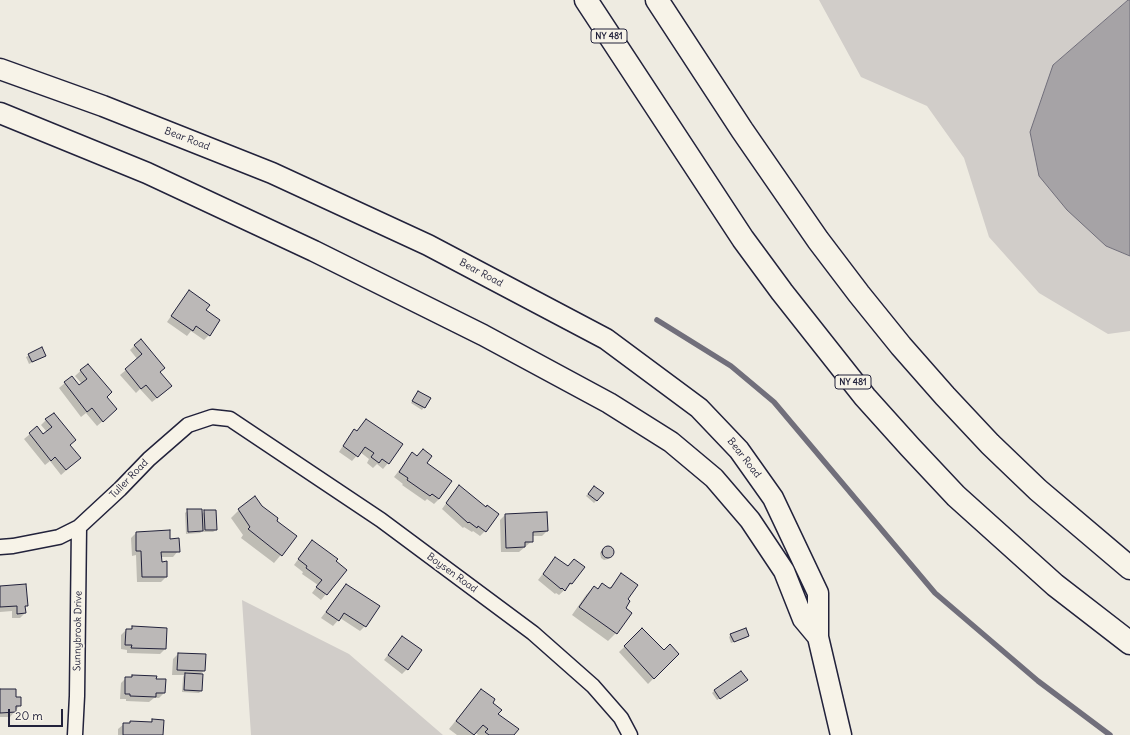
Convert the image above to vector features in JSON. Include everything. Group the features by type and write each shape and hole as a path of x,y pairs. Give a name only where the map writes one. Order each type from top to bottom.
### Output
{"highway":[{"path":"574,0 632,72"},
{"name":"NY 481","path":"586,0 743,239 782,292 865,396 956,496 1055,585 1130,643"},
{"path":"657,0 742,130 805,222 858,294 901,346 990,444 1038,490 1130,568"}],"street":[{"name":"Bear Road","path":"0,70 103,106 272,173 428,245 606,339 699,408 739,450 774,498 818,593 818,637 841,735"},
{"name":"Bear Road","path":"0,113 147,173 314,251 490,339 609,403 671,442 714,478 750,520 784,571 803,619 818,637"},
{"name":"Tuller Road","path":"0,547 59,537 79,527 120,489 149,459 188,425 212,417 230,419 254,435"},
{"name":"Boysen Road","path":"254,435 381,520 533,633 593,686 621,718 630,735"},
{"name":"Sunnybrook Drive","path":"75,735 77,696 79,527"}],"shaded area":[{"path":"819,0 1128,0 1053,65 1106,246 1130,256 1130,331 1108,334 1039,293 989,237 964,158 927,106 861,77"},
{"path":"1128,0 1130,0 1130,256 1106,246 1067,210 1039,176 1030,132 1053,65"},
{"path":"242,600 349,654 443,735 251,735"}],"building":[{"path":"189,290 210,305 206,310 220,320 210,336 196,326 193,331 171,316"},
{"path":"141,339 165,368 160,372 172,386 157,398 146,385 141,389 125,369 142,354 134,345"},
{"path":"42,347 46,356 32,362 28,354"},
{"path":"88,364 112,392 107,397 117,409 103,422 92,408 87,412 64,382 72,376 79,385 87,379 80,370"},
{"path":"418,391 431,398 425,408 412,401"},
{"path":"54,413 76,440 70,445 81,458 66,470 55,457 51,461 29,433 37,426 43,434 52,427 45,419"},
{"path":"366,419 403,444 389,464 382,459 379,463 371,457 374,453 365,447 358,457 343,446 354,429 357,431"},
{"path":"423,449 432,456 427,463 452,481 439,499 432,494 430,496 407,480 408,478 399,472 412,452 417,456"},
{"path":"459,485 486,507 487,505 499,514 486,532 478,526 477,528 469,522 468,523 446,503"},
{"path":"594,486 604,493 597,501 588,494"},
{"path":"255,496 262,506 278,518 277,521 297,536 282,556 248,529 250,527 238,509"},
{"path":"187,509 202,509 203,531 188,532"},
{"path":"204,510 216,510 217,530 205,530"},
{"path":"547,512 548,531 533,532 533,542 525,542 525,547 506,548 505,514"},
{"path":"170,530 170,539 179,538 180,552 161,552 162,562 167,561 167,577 142,577 141,551 136,551 136,532"},
{"path":"312,540 338,559 336,561 347,570 327,595 316,587 322,580 306,568 307,566 298,559"},
{"path":"606,546 610,546 614,552 610,558 606,558 602,554 602,550"},
{"path":"555,557 568,566 574,559 585,567 572,584 570,583 565,591 543,574"},
{"path":"621,573 638,585 628,599 630,601 626,608 632,613 617,634 579,607 594,586 598,589 602,583 611,588"},
{"path":"26,584 28,606 25,606 26,613 17,614 17,606 0,607 0,586"},
{"path":"346,584 380,606 366,627 344,613 339,621 326,612"},
{"path":"132,626 167,628 166,649 131,648 132,645 125,645 126,629 132,629"},
{"path":"642,628 664,650 670,644 679,654 654,679 624,646"},
{"path":"746,628 749,636 734,642 730,634"},
{"path":"402,636 422,650 408,670 388,655"},
{"path":"178,653 206,654 205,671 177,670"},
{"path":"741,671 748,680 720,699 714,690"},
{"path":"185,673 203,674 202,691 184,690"},
{"path":"132,675 157,676 156,679 166,679 165,693 156,693 156,697 130,696 130,694 125,694 125,677 132,677"},
{"path":"0,689 16,689 16,697 21,697 21,706 16,706 16,712 0,713"},
{"path":"481,689 495,699 493,703 502,710 498,714 519,729 514,735 489,735 485,732 488,729 483,725 474,735 456,721"},
{"path":"152,719 164,720 163,735 123,735 123,723 130,723 130,721 152,722"}],"waterway":[{"path":"657,320 731,366 774,402 935,593 1038,681 1110,735"}]}
